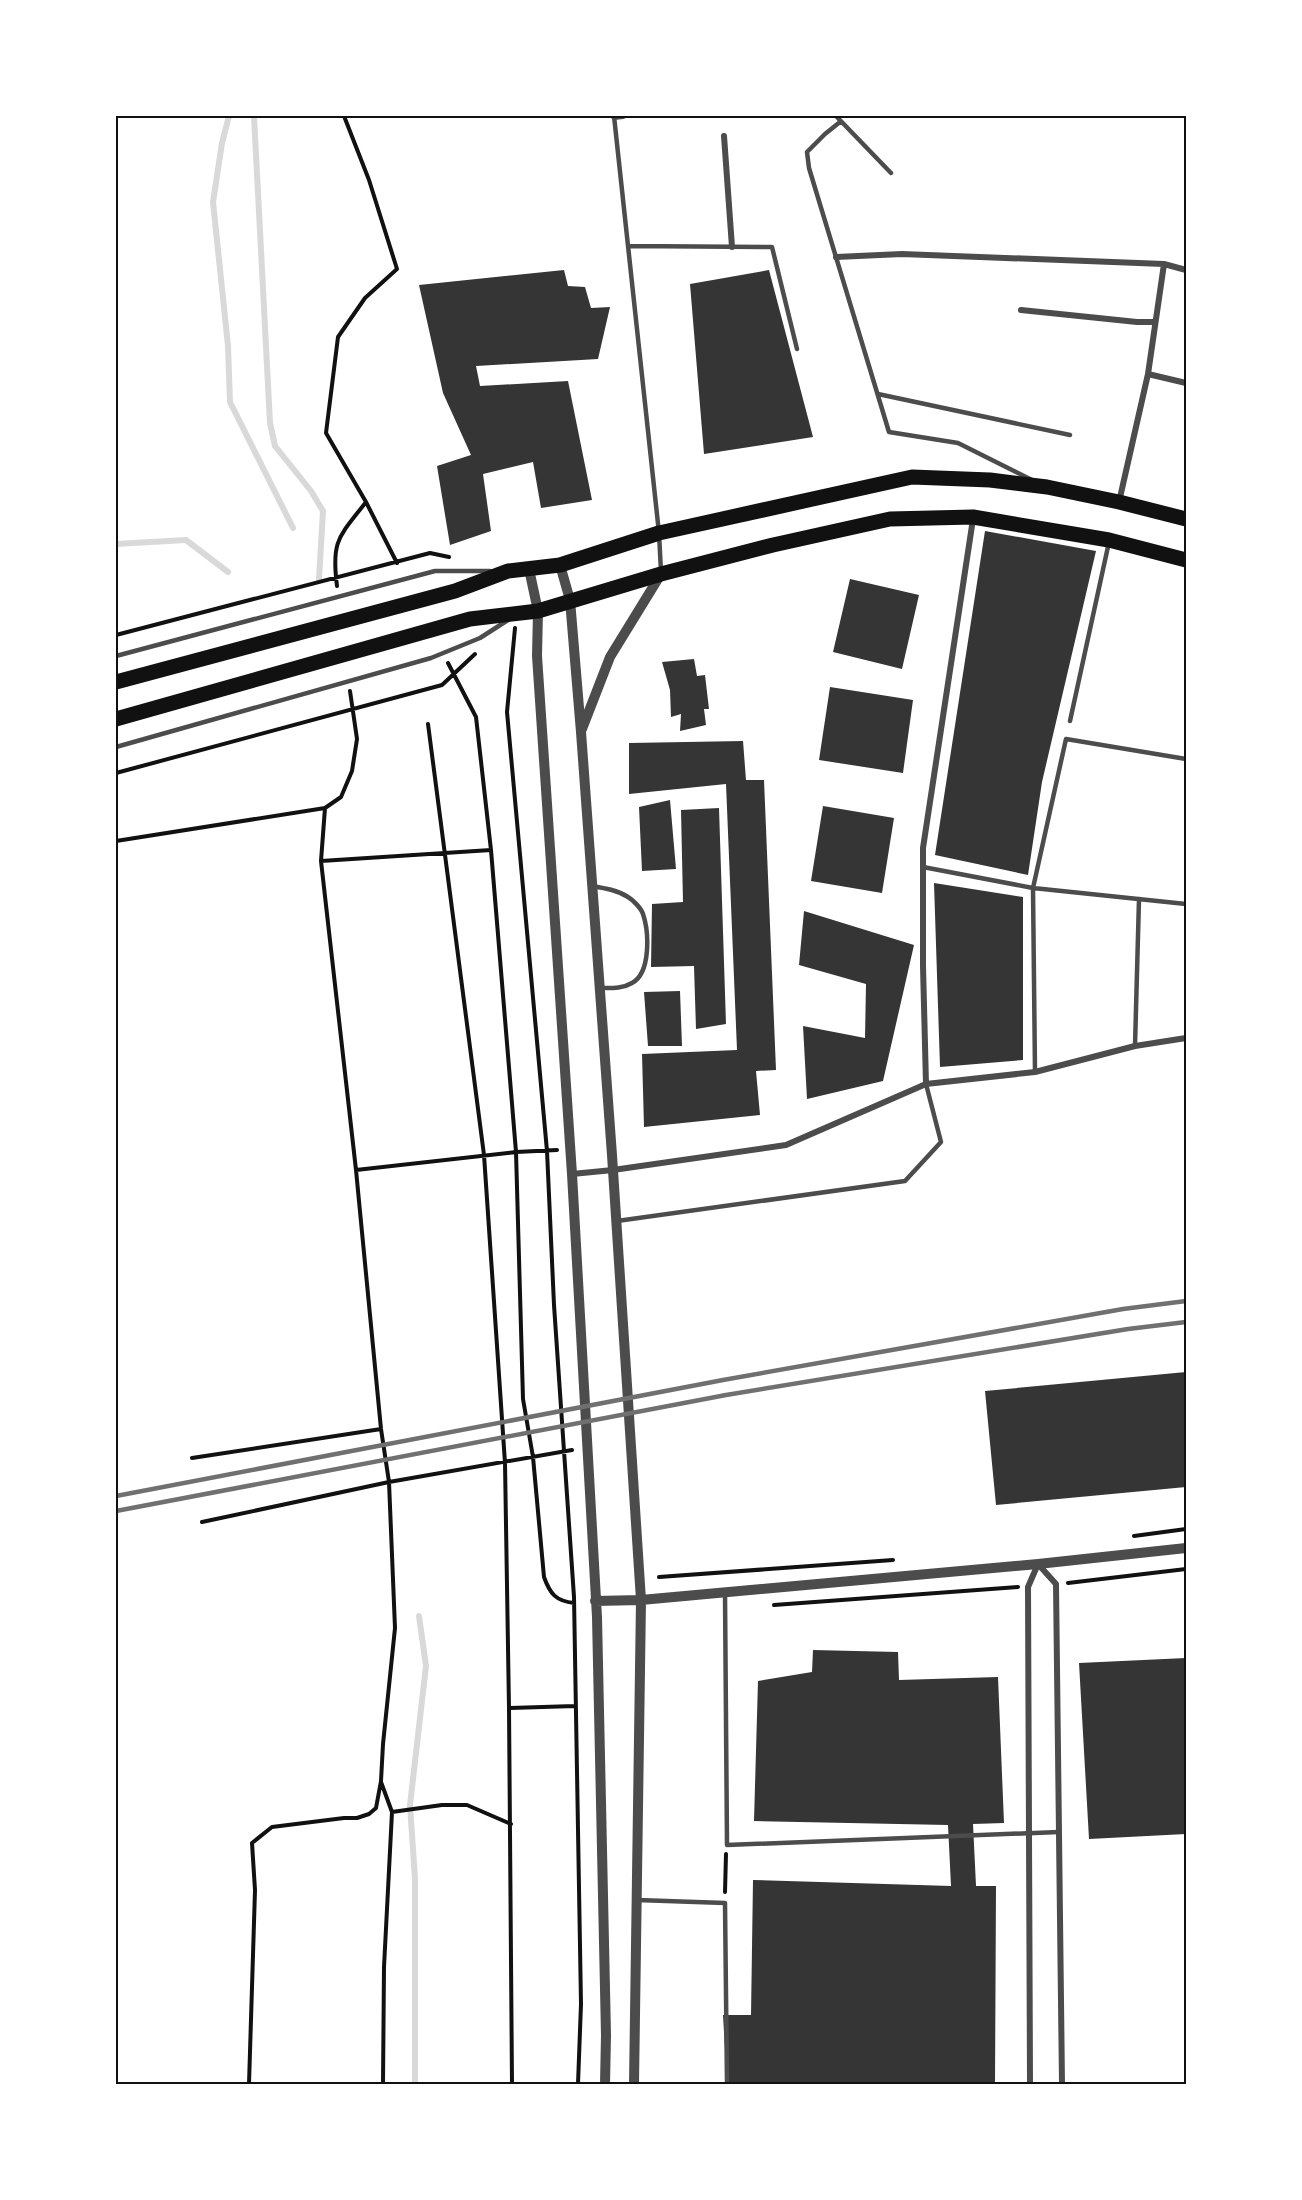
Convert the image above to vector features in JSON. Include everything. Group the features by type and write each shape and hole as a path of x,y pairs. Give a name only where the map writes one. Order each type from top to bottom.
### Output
{"main road":[{"path":"116,682 455,591 508,571 560,565 659,534 912,477 990,480 1047,487 1186,519"},
{"path":"116,718 470,619 516,615 538,610 661,574 773,545 890,519 973,517 1109,540 1186,560"}],"street":[{"path":"614,116 623,116"},
{"path":"724,136 732,247"},
{"path":"836,257 902,254 1164,264 1186,270"},
{"path":"1119,502 1148,374 1164,264"},
{"path":"1021,310 1154,322"},
{"path":"1148,374 1186,383"},
{"path":"926,1084 923,848 973,517"},
{"path":"560,565 570,600 581,732 617,1221 641,1600 634,2085"},
{"path":"529,569 538,610 537,656 588,1446 595,1601 606,2023 605,2085"},
{"path":"581,732 610,657 661,574"},
{"path":"572,1174 786,1145 926,1084 1035,1072 1135,1046 1186,1038"},
{"path":"595,1601 641,1600 1038,1564 1186,1548"},
{"path":"1038,1564 1056,1584 1062,2085"},
{"path":"1030,2085 1028,1587 1038,1564"}],"lane":[{"path":"614,116 659,534 661,574"},
{"path":"836,116 891,173"},
{"path":"840,122 807,152 809,168 889,432 958,443 1047,487"},
{"path":"628,246 772,247 797,349"},
{"path":"878,394 1070,435"},
{"path":"1070,721 1109,540"},
{"path":"116,656 435,571 508,571"},
{"path":"116,747 431,658 480,638 516,615"},
{"path":"1035,1072 1033,888 1066,740 1186,759"},
{"path":"923,867 1033,888 1186,904"},
{"path":"592,886 612,890 629,897 642,912 647,933 646,962 634,982 617,988 600,988"},
{"path":"1135,1046 1139,899"},
{"path":"617,1221 905,1181 941,1142 926,1084"},
{"path":"725,1591 727,1845 1059,1832"},
{"path":"637,1900 725,1903 727,2085"}],"path":[{"path":"344,116 369,180 397,269 365,298 338,337 326,433 366,502 397,563"},
{"path":"338,595 334,562 337,540 366,502"},
{"path":"116,635 430,553 452,558"},
{"path":"516,615 507,712 547,1151 563,1452 574,1603 581,2004 578,2085"},
{"path":"116,773 442,685 475,654"},
{"path":"445,655 476,717 491,850 516,1152 523,1399 533,1457 544,1577 549,1591 560,1601 574,1603"},
{"path":"116,841 325,808 341,797 352,771 357,739 349,686"},
{"path":"428,724 484,1155 505,1463 511,1824 512,2085"},
{"path":"249,2085 255,1890 252,1843 272,1827 357,1818 369,1814 376,1808 381,1781 395,1628 389,1482 381,1429 356,1170 321,861 325,808"},
{"path":"321,861 491,850"},
{"path":"356,1170 484,1155 570,1149"},
{"path":"192,1458 381,1429"},
{"path":"202,1522 389,1482 505,1463 588,1446"},
{"path":"659,1577 895,1560"},
{"path":"1056,1584 1186,1569"},
{"path":"773,1605 1028,1587"},
{"path":"509,1708 575,1706"},
{"path":"381,1781 392,1812 384,1967 383,2085"},
{"path":"392,1812 442,1805 467,1805 511,1824"},
{"path":"725,1903 727,1845"}],"building":[{"path":"564,270 568,286 585,287 591,308 610,307 598,359 476,366 480,386 568,381 592,500 541,508 533,462 483,474 491,531 450,545 437,466 471,455 443,393 419,285"},
{"path":"769,270 813,437 704,454 690,284"},
{"path":"985,531 1096,551 1042,782 1028,875 935,855"},
{"path":"850,579 919,595 902,669 833,652"},
{"path":"694,659 697,676 705,675 709,709 704,709 706,725 680,731 681,714 671,717 670,690 662,662"},
{"path":"830,687 913,700 903,773 819,760"},
{"path":"743,741 746,780 764,780 776,1070 756,1071 760,1115 644,1127 642,1054 737,1050 726,784 629,794 629,743"},
{"path":"670,800 676,869 642,871 639,807"},
{"path":"823,806 894,818 882,893 811,881"},
{"path":"719,808 726,1024 696,1029 694,966 651,967 652,904 683,902 681,810"},
{"path":"934,883 1023,897 1023,1060 940,1067"},
{"path":"804,911 914,945 883,1081 807,1099 803,1026 865,1038 866,984 799,965"},
{"path":"680,991 682,1046 648,1046 644,992"},
{"path":"1186,1372 1186,1487 996,1505 985,1391"},
{"path":"813,1650 898,1652 899,1680 998,1677 1004,1823 973,1824 976,1886 996,1886 995,2084 727,2084 723,2015 751,2015 753,1880 951,1886 948,1825 754,1821 758,1681 812,1672"},
{"path":"1186,1658 1186,1834 1089,1839 1079,1663"}],"waterway":[{"path":"229,116 222,143 213,202 228,346 230,402 293,528"},
{"path":"254,116 270,423 275,446 311,491 323,511 319,579"},
{"path":"116,544 186,540 228,572"},
{"path":"415,2084 415,1879 410,1805 426,1666 419,1616"}],"railway":[{"path":"116,1496 723,1380 1123,1309 1186,1301"},
{"path":"116,1511 726,1395 1128,1329 1186,1322"}]}
